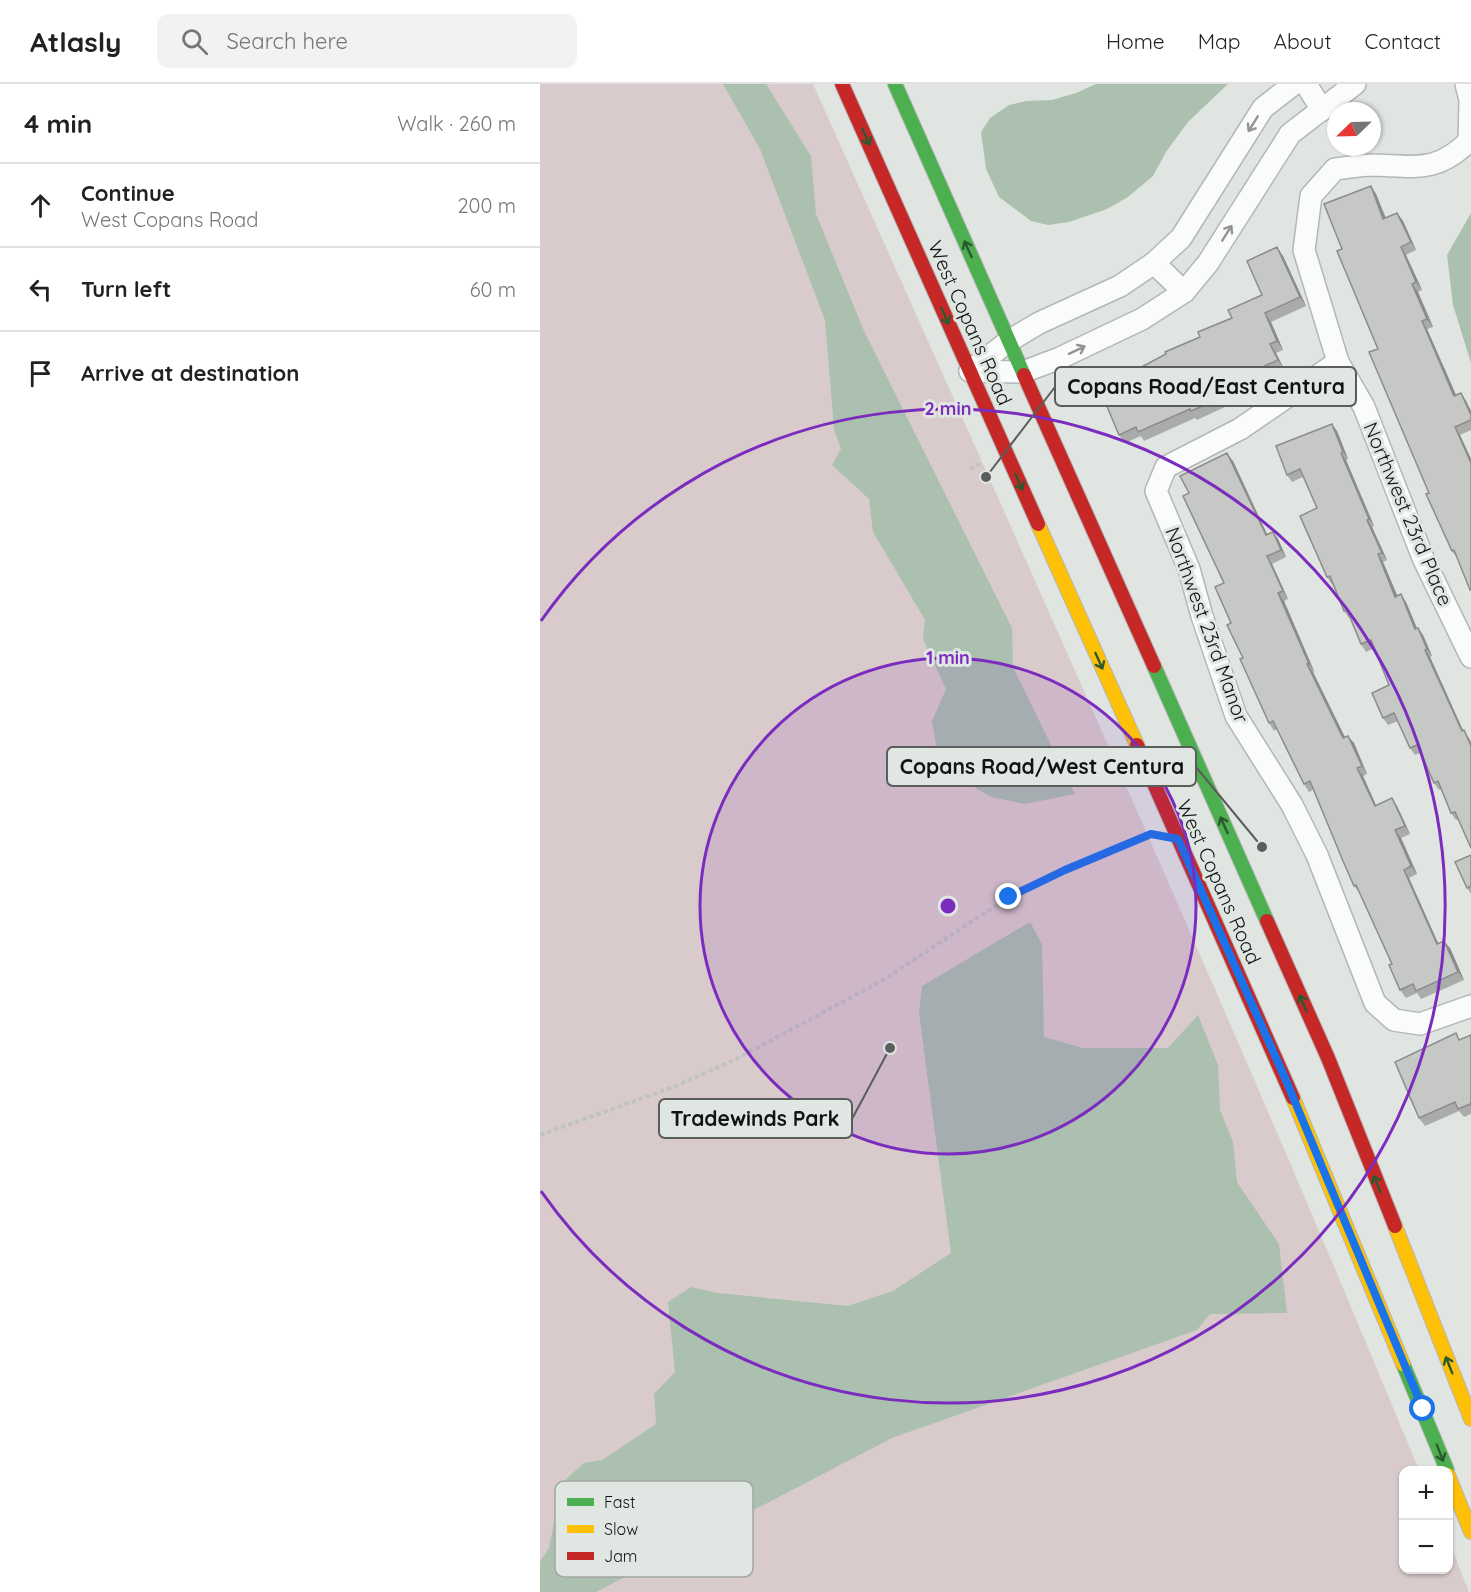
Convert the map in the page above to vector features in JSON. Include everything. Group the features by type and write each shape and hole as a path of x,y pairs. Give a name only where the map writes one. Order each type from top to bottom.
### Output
{"main road":[{"name":"West Copans Road","path":"842,84 1178,839 1216,908 1445,1466"},
{"name":"West Copans Road","path":"895,84 1023,372 1248,894 1328,1058 1471,1419"},
{"path":"1453,1485 1471,1532"}],"street":[{"path":"970,371 1009,341 1039,323 1120,286 1154,263 1181,237 1263,108 1294,84"},
{"path":"1306,84 1322,110"},
{"path":"970,371 1023,372 1060,358 1142,319 1184,292 1208,263 1290,134 1355,84"},
{"name":"Northwest 23rd Place","path":"1466,84 1470,99 1470,141 1446,160 1415,168 1370,165 1335,169 1311,196 1304,250 1338,362 1364,407 1423,558 1471,657"},
{"path":"1154,263 1184,292"},
{"name":"Northwest 23rd Manor","path":"1338,362 1240,429 1166,467 1156,491 1190,569 1202,616 1236,716 1292,805 1317,855 1375,1003 1394,1020 1420,1024 1471,1006"}],"path":[{"path":"970,469 980,464"},
{"path":"540,1135 676,1086 734,1060 880,982 1009,897 1065,870 1151,834 1178,839"}],"shaded area":[{"path":"540,84 813,84 1197,948 1417,1466 1399,1466 1399,1574 1453,1574 1453,1551 1469,1592 540,1592"},
{"path":"723,84 766,84 811,156 816,214 864,331 1012,628 1013,667 1075,794 1025,804 991,797 948,772 937,751 932,721 946,689 923,639 925,620 873,532 869,499 832,465 841,449 834,429 825,320 760,149"},
{"path":"1096,84 1228,84 1188,122 1166,152 1153,176 1128,197 1107,209 1069,222 1048,225 1031,221 999,197 986,169 981,132 990,118 1009,105 1026,101 1052,100"},
{"path":"1471,213 1471,363 1453,305 1447,255"},
{"path":"1030,922 1042,944 1044,1037 1083,1048 1168,1048 1198,1015 1218,1065 1220,1110 1233,1142 1237,1182 1279,1244 1287,1313 1210,1314 1197,1330 892,1438 753,1510 753,1481 564,1481 584,1463 602,1460 656,1424 654,1394 675,1372 668,1302 691,1287 718,1293 848,1306 893,1291 951,1253 919,1013 922,986"},
{"path":"555,1518 555,1577 625,1577 596,1592 540,1592 540,1562 549,1548"}],"building":[{"path":"1371,186 1383,219 1397,213 1411,242 1401,247 1416,282 1412,284 1427,319 1422,321 1454,396 1461,393 1471,415 1471,420 1455,427 1471,463 1470,590 1454,550 1452,551 1426,494 1429,493 1369,352 1378,349 1337,251 1342,249 1324,204"},
{"path":"1277,247 1300,297 1265,313 1277,341 1270,344 1278,360 1242,376 1245,382 1216,393 1219,399 1138,432 1136,427 1119,435 1103,397 1106,396 1101,385 1200,337 1198,332 1232,318 1228,310 1262,295 1247,261"},
{"path":"1332,424 1343,452 1341,453 1382,553 1378,554 1395,597 1401,594 1415,629 1418,628 1427,649 1425,650 1471,746 1471,848 1455,812 1451,813 1438,781 1434,783 1417,745 1410,748 1394,713 1383,718 1372,693 1389,685 1371,640 1361,644 1347,610 1344,611 1330,576 1327,577 1300,516 1317,508 1300,469 1287,475 1276,446"},
{"path":"1227,453 1266,535 1273,532 1281,550 1267,556 1283,591 1278,593 1309,664 1307,664 1343,738 1348,736 1362,766 1357,768 1375,806 1392,798 1405,826 1395,830 1411,866 1404,870 1437,944 1444,941 1458,972 1416,991 1413,984 1400,990 1389,965 1392,964 1356,885 1354,886 1310,781 1304,784 1273,721 1269,723 1227,625 1231,623 1215,587 1224,583 1183,496 1189,493 1180,476"},
{"path":"1471,855 1471,886 1467,888 1455,862"},
{"path":"1456,1033 1459,1040 1471,1035 1471,1106 1470,1104 1458,1109 1455,1102 1419,1118 1395,1062"}],"traffic: fast":[{"path":"895,84 1024,375"},
{"path":"1154,666 1267,921"},
{"path":"1403,1364 1445,1466"}],"traffic: slow":[{"path":"1038,524 1137,745"},
{"path":"1293,1098 1403,1364"},
{"path":"1395,1226 1471,1419"},
{"path":"1453,1487 1471,1532"}],"traffic: jam":[{"path":"842,84 1038,524"},
{"path":"1024,375 1154,666"},
{"path":"1137,745 1293,1098"},
{"path":"1267,921 1328,1058 1395,1226"}],"place":[{"name":"Copans Road/East Centura","path":"986,477"},
{"name":"Copans Road/West Centura","path":"1262,847"},
{"name":"Tradewinds Park","path":"890,1048"}],"route":[{"path":"1009,897 1065,870 1151,834 1178,839 1285,1078 1423,1409"}]}
